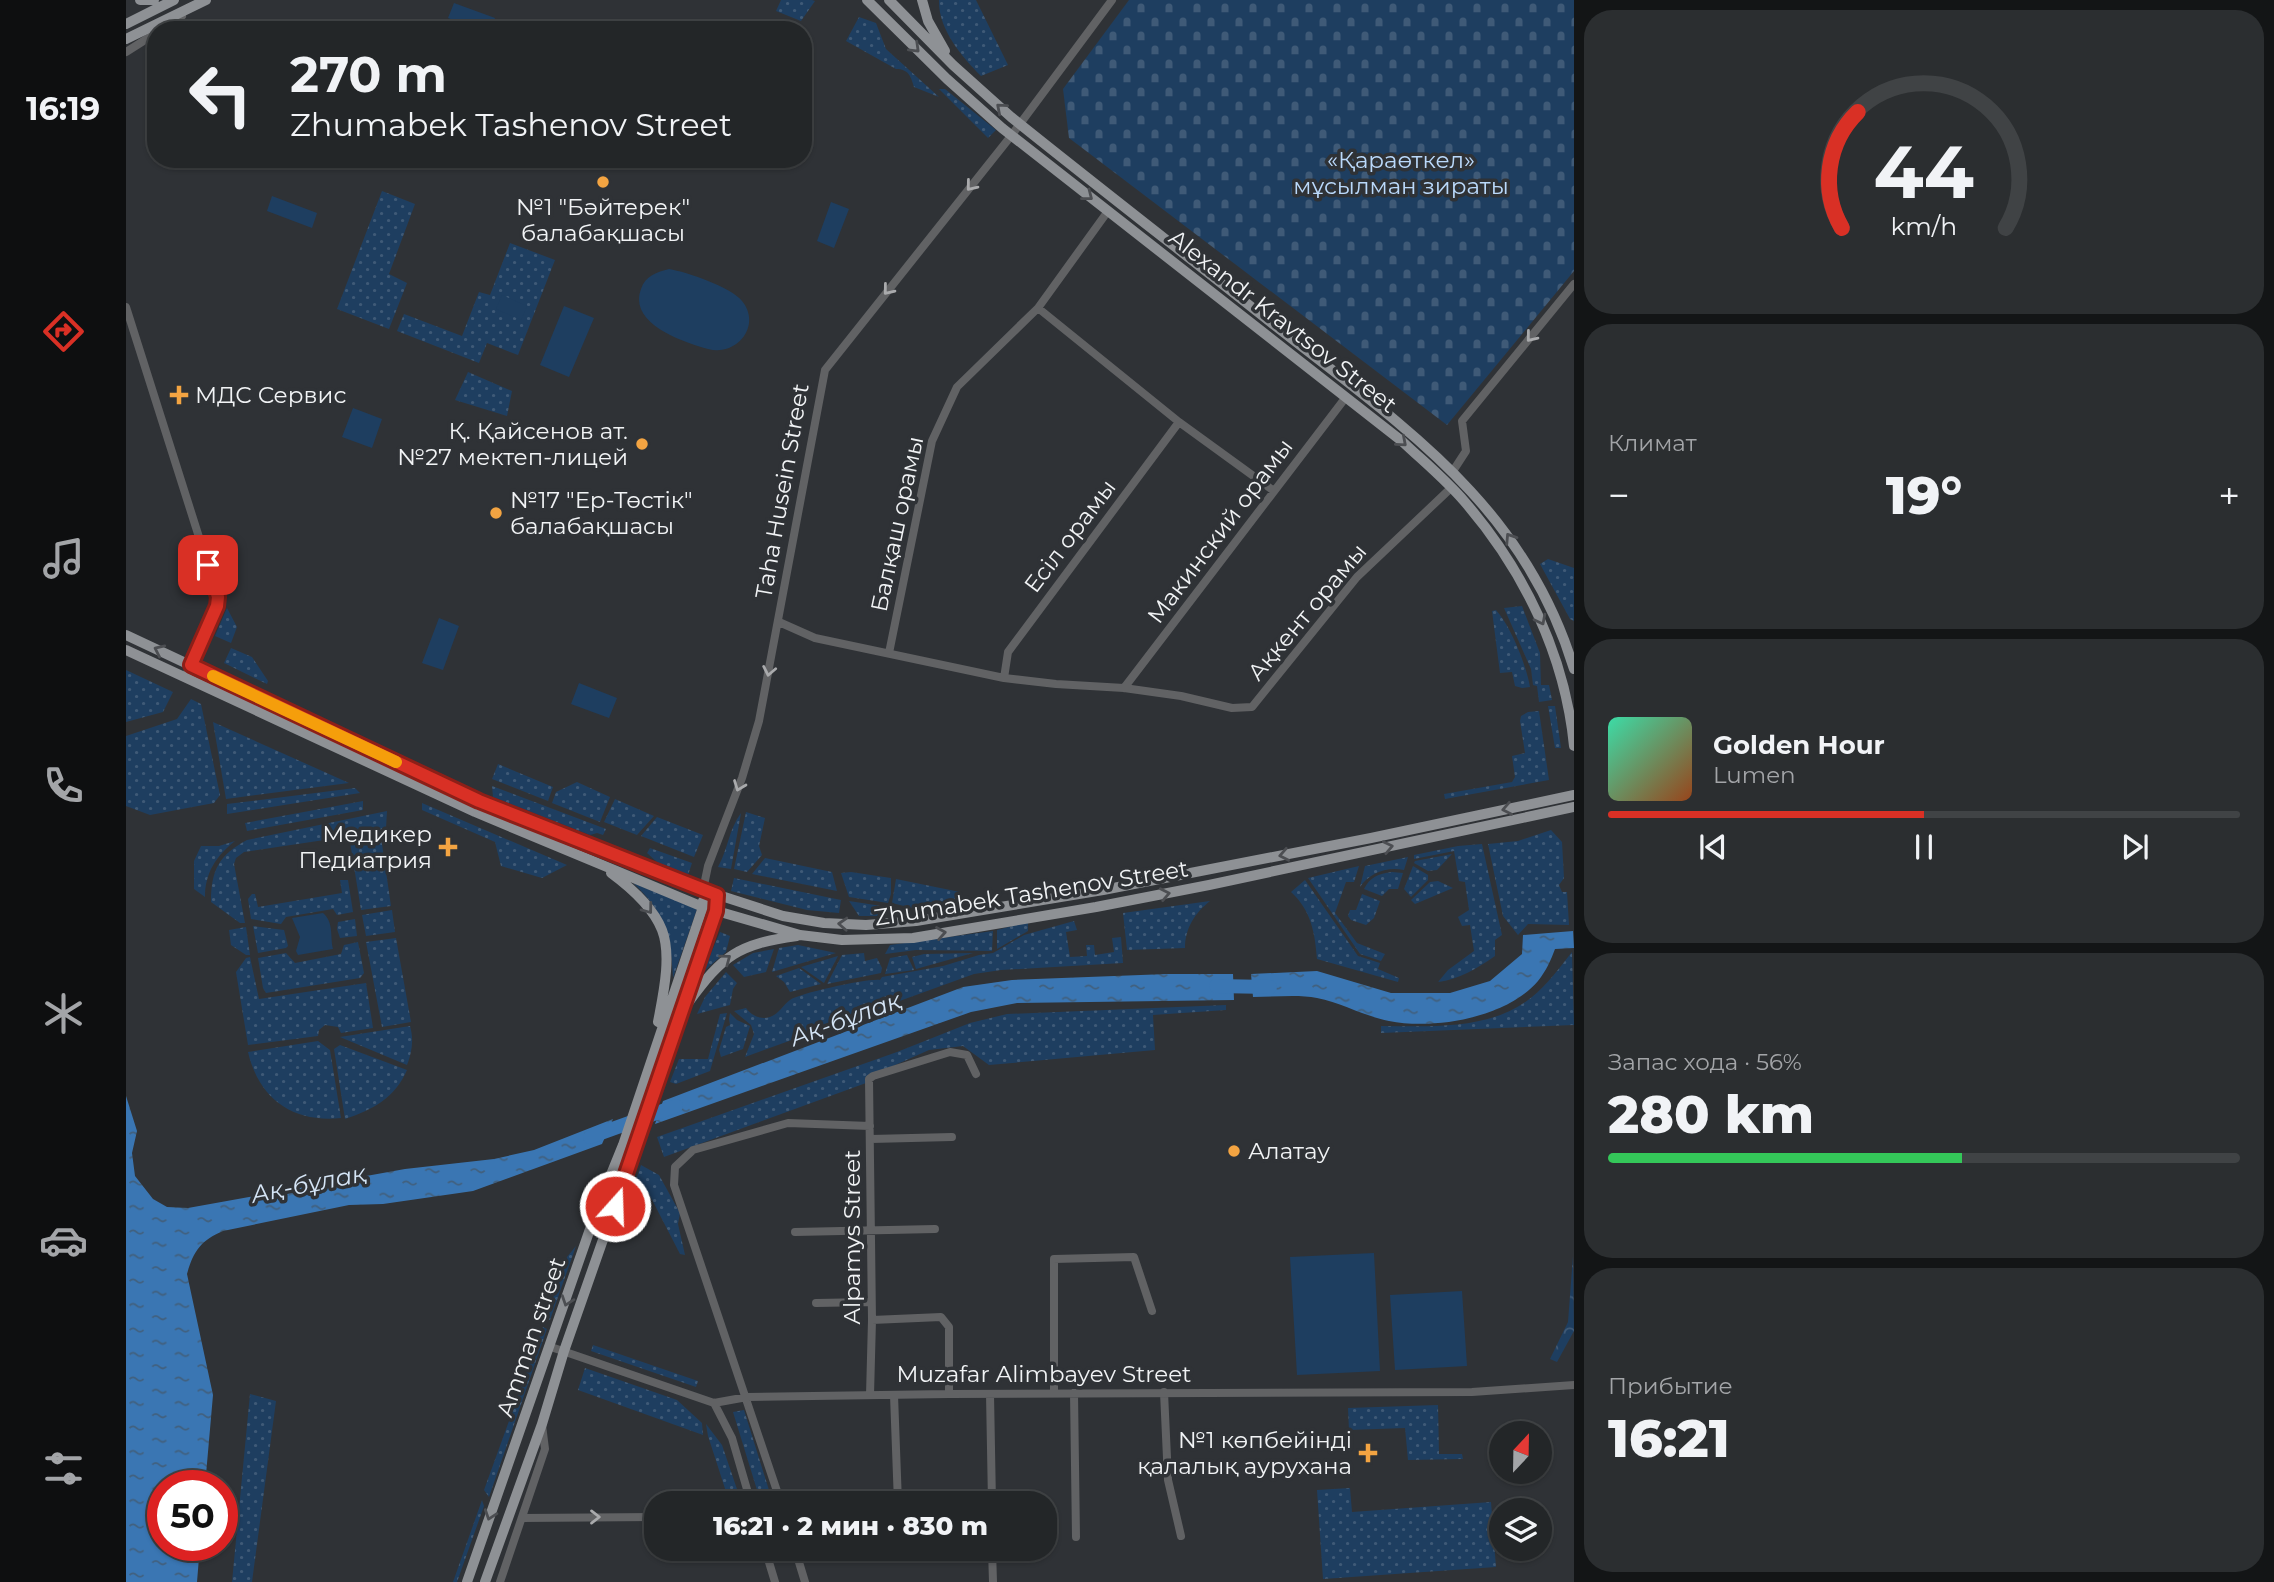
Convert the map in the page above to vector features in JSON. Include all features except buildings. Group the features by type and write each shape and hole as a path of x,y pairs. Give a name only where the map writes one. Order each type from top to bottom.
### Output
{"main road":[{"path":"140,0 154,0"},
{"path":"126,24 174,0"},
{"path":"163,21 206,0"},
{"name":"Alexandr Kravtsov Street","path":"867,0 947,79 1011,136 1403,442 1451,488 1497,543 1530,597 1547,632 1559,671 1574,746"},
{"name":"Alexandr Kravtsov Street","path":"889,0 953,65 1020,124 1436,454 1499,521 1548,599 1574,668"},
{"path":"922,0 928,21 953,65"},
{"path":"126,39 147,29"},
{"name":"Zhumabek Tashenov Street","path":"126,635 479,801 717,895 783,916 824,923 866,925 916,921 1103,890 1363,840 1574,795"},
{"name":"Zhumabek Tashenov Street","path":"126,650 475,812 703,907 800,935 869,941 925,936 1203,886 1574,807"},
{"path":"598,863 642,900 662,930 666,974 652,1058"},
{"name":"Taha Husein Street","path":"703,890 703,907"},
{"name":"Amman street","path":"485,1582 542,1424 564,1351 716,911 717,895"},
{"name":"Amman street","path":"467,1582 597,1209 623,1145 703,907"},
{"path":"682,1011 713,970 734,953 763,941 800,935"}],"street":[{"path":"174,21 206,0"},
{"name":"Taha Husein Street","path":"703,890 708,866 742,778 760,721 825,370 1011,136 1112,0"},
{"path":"126,52 147,39"},
{"name":"Балқаш орамы","path":"889,653 932,441 957,387 1038,308 1108,211"},
{"path":"1453,471 1465,451 1462,421 1574,284"},
{"path":"126,307 218,597 214,616 185,677"},
{"path":"1038,308 1179,422 1274,491"},
{"name":"Макинский орамы","path":"1124,688 1346,397"},
{"name":"Есіл орамы","path":"1004,678 1008,652 1179,422"},
{"name":"Ақкент орамы","path":"1004,678 1124,688 1181,696 1232,708 1252,707 1357,578 1451,488"},
{"path":"779,622 815,639 1004,678"},
{"name":"Alpamys Street","path":"870,1395 872,1320 869,1079 950,1052 967,1055 976,1074"},
{"path":"777,1491 674,1185 675,1167 692,1150 788,1123 870,1126"},
{"path":"871,1139 952,1137"},
{"path":"795,1232 935,1229"},
{"path":"1054,1393 1054,1259 1135,1257 1152,1311"},
{"path":"816,1303 871,1302"},
{"path":"872,1320 941,1317 946,1321 949,1326 949,1394"},
{"name":"Muzafar Alimbayev Street","path":"551,1347 713,1403 747,1397 1164,1392 1472,1392 1574,1385"},
{"name":"Muzafar Alimbayev Street","path":"1547,1386 1574,1379"},
{"path":"1164,1392 1168,1480 1181,1536"},
{"path":"1074,1393 1076,1537"},
{"path":"990,1394 992,1491"},
{"path":"894,1395 898,1491"},
{"path":"713,1403 732,1438 747,1491"},
{"name":"Amman street","path":"500,1582 545,1448 542,1424"},
{"path":"522,1518 644,1517"},
{"path":"769,1561 775,1582"},
{"path":"799,1561 805,1582"},
{"path":"992,1561 993,1582"}],"green space":[{"path":"781,0 815,1 801,21 776,11"},
{"path":"939,0 976,0 1008,65 981,76 959,51 947,32 942,21"},
{"name":"«Қараөткел» мұсылман зираты","path":"1129,0 1574,0 1574,271 1447,425 1069,138 1063,89"},
{"path":"454,3 495,18 494,21 456,21 448,18"},
{"path":"859,17 876,23 886,49 939,97 914,87 904,70 896,69 846,41"},
{"path":"939,89 945,89 996,130 988,138"},
{"path":"382,191 415,204 389,274 407,283 389,329 337,309"},
{"path":"272,196 317,213 312,228 267,211"},
{"path":"831,202 849,209 834,248 817,241"},
{"path":"510,243 555,260 518,355 487,343 479,363 397,331 404,314 462,336 479,292 490,295"},
{"path":"669,269 719,286 742,301 747,310 748,329 737,344 719,350 708,349 672,336 650,322 642,312 639,301 641,289 648,278"},
{"path":"502,295 527,306 521,320 496,309"},
{"path":"564,306 594,318 569,377 540,365"},
{"path":"468,372 512,391 507,416 455,400"},
{"path":"353,408 382,419 372,448 342,437"},
{"path":"1548,559 1574,568 1574,621 1570,619 1540,564"},
{"path":"1522,606 1540,653 1541,685 1549,685 1552,700 1539,702 1531,669 1504,608"},
{"path":"227,608 237,627 231,643 215,636"},
{"path":"1496,610 1517,646 1530,687 1515,686 1512,672 1500,673 1492,611"},
{"path":"439,618 459,626 443,670 422,663"},
{"path":"231,648 252,657 268,681 267,684 224,663"},
{"path":"126,670 173,692 163,712 126,722"},
{"path":"579,683 617,698 609,718 571,704"},
{"path":"191,699 201,704 220,795 214,803 150,815 126,806 126,736 177,719"},
{"path":"1548,706 1555,706 1561,748 1555,748"},
{"path":"1539,711 1549,780 1445,799 1444,794 1512,782 1515,777 1512,756 1525,753 1521,716"},
{"path":"213,722 349,783 226,799"},
{"path":"498,764 553,787 548,801 492,779"},
{"path":"577,782 610,797 600,822 552,803 556,792"},
{"path":"492,786 606,829 603,835 590,835 493,797"},
{"path":"355,788 360,793 227,814 227,804"},
{"path":"615,799 654,816 637,835 604,822"},
{"path":"363,801 363,810 247,831 245,823"},
{"path":"422,803 567,865 542,878 501,866 495,842 422,810"},
{"path":"387,811 386,828 378,832 244,852 236,858 234,864 245,923 240,923 211,902 218,865 247,840"},
{"path":"746,812 765,818 759,846 762,855 747,872 734,869"},
{"path":"741,813 731,869 718,867 734,826"},
{"path":"657,817 703,835 694,857 641,836"},
{"path":"1551,830 1562,842 1564,878 1559,885 1562,892 1567,892 1569,925 1528,924 1518,935 1503,916 1488,844 1518,841"},
{"path":"381,837 391,906 361,910 350,842"},
{"path":"235,841 213,866 207,880 205,897 194,889 194,861 201,846 219,846"},
{"path":"1482,844 1502,935 1495,940 1495,956 1468,973 1438,982 1448,970 1474,951 1470,925 1462,926 1458,917 1469,910 1465,882 1459,881 1454,851 1414,859 1414,855"},
{"path":"650,848 692,863 688,875 658,863 647,853"},
{"path":"1452,854 1437,870 1428,871 1414,863 1415,861"},
{"path":"1408,857 1404,870 1379,872 1368,878 1360,887 1365,866"},
{"path":"765,858 832,872 837,891 752,874"},
{"path":"1359,866 1354,882 1346,882 1335,913 1357,943 1385,954 1381,961 1360,954 1308,878"},
{"path":"1413,866 1428,875 1428,880 1411,897 1404,889"},
{"path":"1392,872 1403,873 1398,889 1389,889 1382,896 1364,889 1375,877"},
{"path":"841,873 891,878 888,903 849,897"},
{"path":"734,878 841,900 839,913 807,910 731,891"},
{"path":"896,879 960,892 958,903 916,909 892,903"},
{"path":"340,880 348,880 353,912 337,915 333,909 286,917 281,924 251,919 248,899 252,894 255,894 258,907 342,893"},
{"path":"1305,880 1358,956 1380,963 1378,969 1399,978 1398,982 1317,959 1311,922 1303,906 1291,892"},
{"path":"1438,881 1453,888 1415,904 1411,900 1430,882"},
{"path":"633,883 697,909 673,978 664,926 652,904"},
{"path":"1362,894 1380,901 1374,918 1366,925 1351,920 1348,916 1350,910 1356,910"},
{"path":"849,901 888,907 886,916 859,916"},
{"path":"1210,901 1192,922 1185,948 1127,950 1123,913"},
{"path":"392,910 395,932 366,936 362,915"},
{"path":"323,913 330,925 333,949 298,955 296,951 300,937 292,918"},
{"path":"355,919 357,936 340,938 338,922"},
{"path":"1074,921 1077,930 1066,932 1070,957 1087,956 1086,945 1094,945 1095,955 1114,952 1112,938 1121,937 1123,963 974,974 745,1057 754,1034 751,1025 734,1011 746,1008 757,1017 770,1017 796,997 993,953 1024,935"},
{"path":"1028,922 1028,931 997,949 997,930"},
{"path":"253,926 284,930 288,946 258,953"},
{"path":"246,927 250,955 231,945 229,930"},
{"path":"993,931 992,951 916,950 885,954 890,945"},
{"path":"720,932 730,936 726,952 703,972"},
{"path":"396,938 411,1022 382,1027 366,942"},
{"path":"358,942 364,973 360,978 266,993 263,988 258,958 286,953 295,963 341,954 344,945"},
{"path":"798,945 836,953 772,972 779,948"},
{"path":"774,949 766,972 744,977 733,965 753,953"},
{"path":"1572,952 1574,1025 1381,1033 1381,1026 1440,1026 1498,1016 1532,997"},
{"path":"864,953 865,961 877,958 882,968 881,973 827,984 842,955"},
{"path":"973,953 916,969 912,957 924,954"},
{"path":"907,955 914,970 885,974 890,958"},
{"path":"838,956 824,983 801,967"},
{"path":"250,957 259,999 366,983 373,1028 341,1033 338,1027 325,1025 319,1030 318,1036 248,1045 236,972 246,958"},
{"path":"799,968 821,984 790,992 776,976"},
{"path":"726,972 737,983 730,1005 697,1014 705,997"},
{"path":"1226,1005 1226,1010 1153,1015 1155,1050 989,1065 963,1046 929,1050 866,1078 866,1083 664,1157 657,1137 897,1052 970,1023 1007,1014"},
{"path":"727,1013 710,1071 676,1084 670,1082 679,1059 708,1059 720,1014"},
{"path":"730,1013 750,1026 743,1049 721,1057 719,1050 726,1027 730,1025"},
{"path":"410,1026 412,1046 407,1065 340,1037"},
{"path":"318,1041 330,1050 341,1118 308,1116 293,1112 281,1104 260,1083 248,1052"},
{"path":"340,1045 407,1070 396,1088 382,1102 345,1119 334,1049"},
{"path":"641,1165 659,1175 680,1213 678,1224 685,1255 680,1254 648,1192 634,1185"},
{"path":"576,1246 550,1320 546,1319 567,1257"},
{"path":"1374,1253 1380,1371 1297,1375 1290,1257"},
{"path":"1573,1256 1574,1331 1557,1362 1550,1359 1568,1322"},
{"path":"1462,1291 1467,1366 1395,1370 1390,1295"},
{"path":"543,1327 547,1329 489,1497 484,1490"},
{"path":"593,1345 698,1381 696,1387 591,1351"},
{"path":"585,1368 677,1400 702,1423 703,1435 578,1390"},
{"path":"250,1394 276,1401 252,1582 232,1582 234,1561 238,1561 238,1519"},
{"path":"1438,1405 1439,1454 1462,1454 1463,1459 1408,1460 1405,1428 1349,1430 1348,1408"},
{"path":"744,1410 769,1491 757,1491 733,1412"},
{"path":"706,1424 722,1445 738,1491 726,1491"},
{"path":"1350,1488 1352,1512 1489,1502 1489,1561 1496,1561 1496,1567 1323,1579 1317,1490"},
{"path":"482,1500 484,1506 457,1582 453,1582"}],"water":[{"path":"1573,931 1574,948 1555,949 1541,977 1525,994 1508,1004 1469,1018 1427,1024 1407,1023 1380,1019 1317,998 1253,997 1251,974 1317,971 1391,993 1450,993 1490,981 1522,954 1523,935"},
{"path":"1233,974 1234,1000 1017,1003 971,1012 655,1124 663,1101 963,987 1012,980"},
{"path":"126,1096 137,1131 132,1153 135,1176 153,1199 167,1207 188,1208 405,1169 494,1159 534,1150 613,1119 602,1144 473,1191 383,1204 349,1205 223,1231 209,1238 192,1259 187,1274 213,1395 206,1470 147,1470 147,1561 199,1561 197,1582 126,1582"}],"waterway":[{"name":"Ақ-бұлақ","path":"1216,986 1270,987"},
{"name":"Ақ-бұлақ","path":"590,1137 676,1106"}],"slow traffic":[{"path":"213,676 396,762"}],"place":[{"name":"№1 \"Бәйтерек\" балабақшасы","path":"603,182"},
{"name":"МДС Сервис","path":"179,395"},
{"name":"Қ. Қайсенов ат. №27 мектеп-лицей","path":"642,444"},
{"name":"№17 \"Ер-Төстік\" балабақшасы","path":"496,513"},
{"name":"Медикер Педиатрия","path":"448,847"},
{"name":"Алатау","path":"1234,1151"},
{"name":"№1 көпбейінді қалалық аурухана","path":"1368,1453"}],"route":[{"path":"208,565 218,597 217,606 191,665 479,801 717,895 716,911 615,1206"}]}
